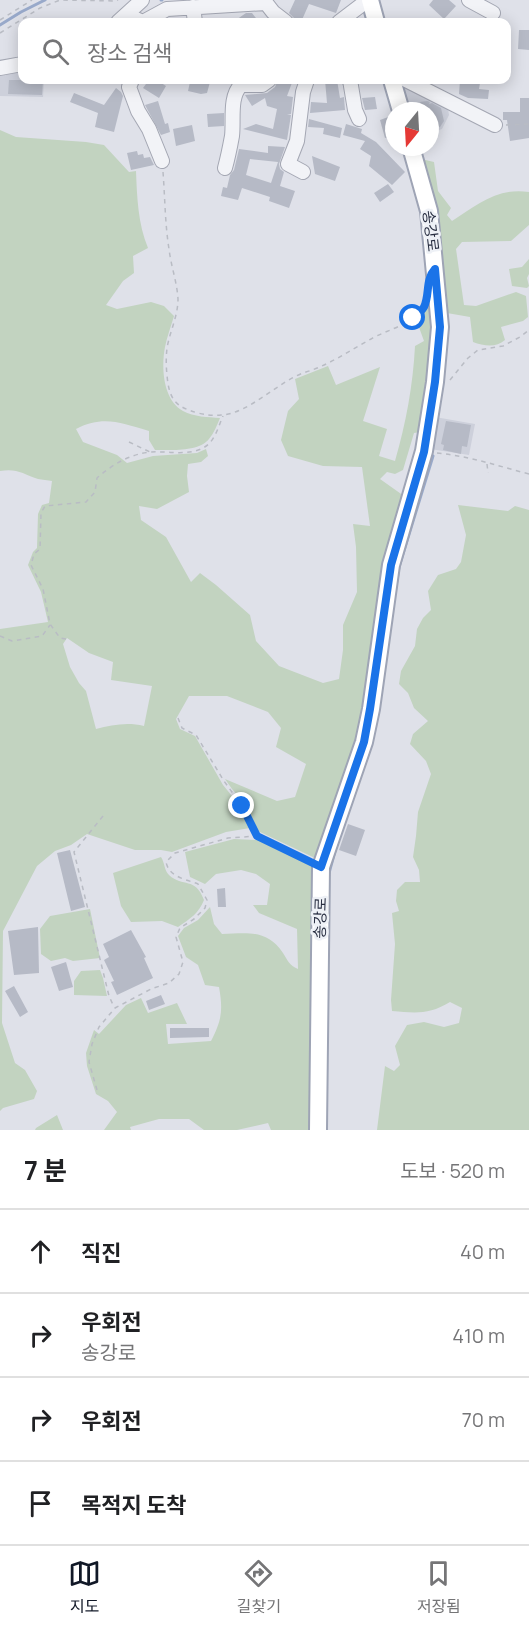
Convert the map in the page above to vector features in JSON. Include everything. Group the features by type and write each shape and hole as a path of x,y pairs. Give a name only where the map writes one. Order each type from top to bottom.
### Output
{"main road":[{"path":"369,0 375,18"},
{"path":"393,84 398,102"},
{"name":"송강로","path":"318,1130 321,867 364,742 391,565 424,452 435,382 440,327 435,269 429,211 414,156"}],"street":[{"path":"126,18 142,0"},
{"path":"344,18 369,0"},
{"path":"469,0 493,13"},
{"path":"150,18 167,9 266,3 271,17"},
{"path":"194,7 195,18"},
{"path":"0,68 18,65"},
{"path":"130,84 129,87 138,111 149,129 162,161"},
{"path":"225,168 232,134 234,100 238,89 241,85 263,84"},
{"path":"303,172 288,164 297,141 306,84"},
{"path":"351,84 355,110 359,119"},
{"path":"414,84 495,124"}],"path":[{"path":"0,20 32,0"},
{"path":"24,18 60,0 118,0"},
{"path":"0,33 18,22"},
{"path":"495,124 529,124"},
{"path":"162,161 165,226 178,296 177,313 167,348 166,366 172,399 183,409 223,416 246,407 282,383 304,372 316,370 413,318 423,310 426,302"},
{"path":"435,382 449,382 468,358 478,350 503,346 529,330"},
{"path":"66,639 60,638 50,624 43,589 31,565 34,554 40,549 41,513 45,507 86,502 94,492 97,478 113,464 130,457 151,452 179,453 203,448 213,440 223,416"},
{"path":"129,442 151,452"},
{"path":"424,452 467,457 529,474"},
{"path":"487,464 488,473"},
{"path":"0,636 12,641 42,636 50,624"},
{"path":"178,718 182,728 196,735 224,782 242,806 257,836"},
{"path":"104,816 74,852 109,996 115,1008"},
{"path":"97,1090 89,1062 92,1044 99,1027 115,1008 151,989 169,983 179,974 183,962 176,937 180,928 205,908 207,900 198,884 173,875 168,870 166,862 175,853 228,838 257,836 321,867"}],"shaded area":[{"path":"18,69 18,84 44,84 43,97 0,96 0,72"},
{"path":"409,87 447,102 449,115 442,129 439,130 439,102 404,102 400,89"},
{"path":"435,417 475,424 469,455 430,449"}],"green space":[{"path":"0,130 16,137 104,145 129,172 136,171 140,220 148,248 133,256 134,273 123,281 106,305 117,309 151,302 164,306 174,316 163,364 165,383 171,399 176,406 187,413 220,418 209,439 198,446 184,449 155,450 149,440 149,431 121,423 95,422 76,429 83,442 117,455 127,463 153,456 197,453 206,449 208,456 201,462 188,464 189,492 157,509 139,506 141,520 166,537 191,582 200,573 250,615 256,641 279,666 323,683 339,679 343,650 343,625 357,592 353,524 370,526 362,467 323,466 288,456 281,440 288,411 299,399 295,379 328,366 336,385 380,367 363,421 387,429 379,456 395,461 408,404 415,346 424,341 416,319 425,311 433,277 431,368 423,397 420,432 414,433 403,470 395,474 387,472 380,479 404,496 386,550 365,713 317,859 258,831 247,806 225,779 277,801 295,797 306,764 276,747 281,728 268,712 227,696 189,696 176,719 180,729 195,736 223,785 241,807 250,828 226,832 172,852 135,850 87,834 71,845 55,851 37,866 3,931 2,1023 15,1063 25,1070 37,1091 34,1099 3,1108 0,1111 0,629 48,622 41,592 28,565 37,548 38,514 42,505 49,503 52,481 38,479 16,471 0,471","holes":["67,638 89,653 113,662 111,680 152,686 144,726 120,724 96,729 86,691 70,667 63,644"]},
{"path":"421,159 434,162 438,191 451,208 447,215 452,221 479,203 498,195 507,192 529,192 529,225 511,241 462,242 456,249 464,305 476,306 516,292 526,296 528,317 523,321 501,327 505,340 498,344 486,345 473,342 470,317 447,313 438,223"},
{"path":"529,259 527,278 529,286 527,288 512,286 509,269 522,267"},
{"path":"458,505 508,511 515,506 529,510 529,1130 377,1130 385,1066 394,1071 400,1065 395,1046 407,1025 424,1022 444,1027 459,1023 462,1008 450,1002 428,1011 392,1011 391,1000 395,944 392,913 399,911 396,901 397,890 405,882 420,882 419,870 413,857 418,812 431,774 426,761 410,744 413,734 428,721 414,708 408,693 399,684 401,671 415,646 417,629 431,610 428,591 438,575 456,569 461,562 466,535"},
{"path":"234,839 258,840 315,867 313,1130 271,1130 268,1123 237,1130 204,1130 189,1119 159,1119 130,1127 131,1130 104,1130 117,1112 108,1101 96,1094 87,1066 86,1053 94,1030 99,1034 126,1005 141,998 148,1013 177,1003 187,1024 166,1024 168,1044 211,1041 217,1027 221,1009 219,987 205,985 198,965 186,957 178,936 184,928 198,920 210,907 214,924 222,934 248,933 263,936 277,945 289,963 298,969 297,929 259,913 253,905 267,905 270,884 256,874 241,870 216,874 205,884 190,877 185,852"},
{"path":"161,857 169,875 193,885 204,900 197,912 178,927 162,921 131,922 121,906 113,873"},
{"path":"90,909 100,958 73,961 65,958 51,961 41,954 40,929 50,916"},
{"path":"100,970 107,996 74,995 74,981 81,971"},
{"path":"57,1115 63,1130 35,1130 36,1128"}],"building":[{"path":"295,0 341,0 336,13 309,4 303,18 294,18 289,13"},
{"path":"433,0 449,0 456,6 443,18 429,5"},
{"path":"246,13 252,13 256,18 239,18"},
{"path":"519,30 529,30 529,50 518,49"},
{"path":"9,80 18,80 18,84 43,84 42,95 8,94"},
{"path":"146,84 166,86 159,98 143,88"},
{"path":"190,84 209,84 207,93 188,91"},
{"path":"276,84 292,84 287,96 293,97 291,114 287,114 291,115 287,140 243,129 256,124 273,129 277,109 267,106 265,98 252,106 245,95 267,93"},
{"path":"325,84 338,84 340,98 344,97 345,110 310,113 311,102 327,103"},
{"path":"460,84 480,84 479,89 489,90 488,99 468,98 459,94"},
{"path":"116,88 123,96 114,132 95,127 98,113 70,102 74,93 104,105"},
{"path":"375,97 377,109 365,110 362,98"},
{"path":"520,98 529,98 529,138 510,141 507,120 503,120 503,112 520,112"},
{"path":"158,101 170,132 161,135 145,105"},
{"path":"439,107 444,121 439,127"},
{"path":"224,113 224,126 208,127 207,114"},
{"path":"385,118 385,138 380,120"},
{"path":"309,119 342,128 340,138 323,134 324,128 308,127"},
{"path":"346,124 362,129 361,133 376,142 385,151 385,156 390,156 405,172 392,185 369,166 371,156 360,149 365,141 343,135"},
{"path":"192,125 195,141 176,146 173,129"},
{"path":"268,146 285,147 279,164 280,169 284,172 280,186 295,191 289,208 269,201 270,197 242,188 238,200 221,196 223,187 227,188 230,175 234,170 239,149 268,153","holes":["250,159 278,162 271,183 246,175"]},
{"path":"137,151 138,155 143,154 144,158 150,157 154,165 131,170 127,153"},
{"path":"312,156 340,167 335,181 315,174"},
{"path":"388,184 394,192 380,202 374,193"},
{"path":"446,421 471,425 467,447 462,446 461,454 443,450 444,445 441,444"},
{"path":"348,824 365,830 356,856 339,850"},
{"path":"70,850 85,907 71,911 57,853"},
{"path":"225,888 226,907 218,907 217,889"},
{"path":"38,927 39,973 14,975 8,931"},
{"path":"131,930 146,957 144,958 153,978 117,995 111,982 114,981 104,960 109,957 103,944"},
{"path":"66,962 73,987 59,991 51,967"},
{"path":"14,986 28,1012 20,1017 5,991"},
{"path":"161,995 165,1004 149,1010 146,1001"},
{"path":"170,1028 209,1028 209,1037 170,1038"}],"waterway":[{"path":"0,25 45,0"},
{"path":"395,593 399,567 433,456"},
{"path":"329,873 335,851"}],"route":[{"path":"242,806 257,836 321,867 364,742 391,565 424,452 435,382 440,327 435,269 431,273 423,310 413,318"}]}
